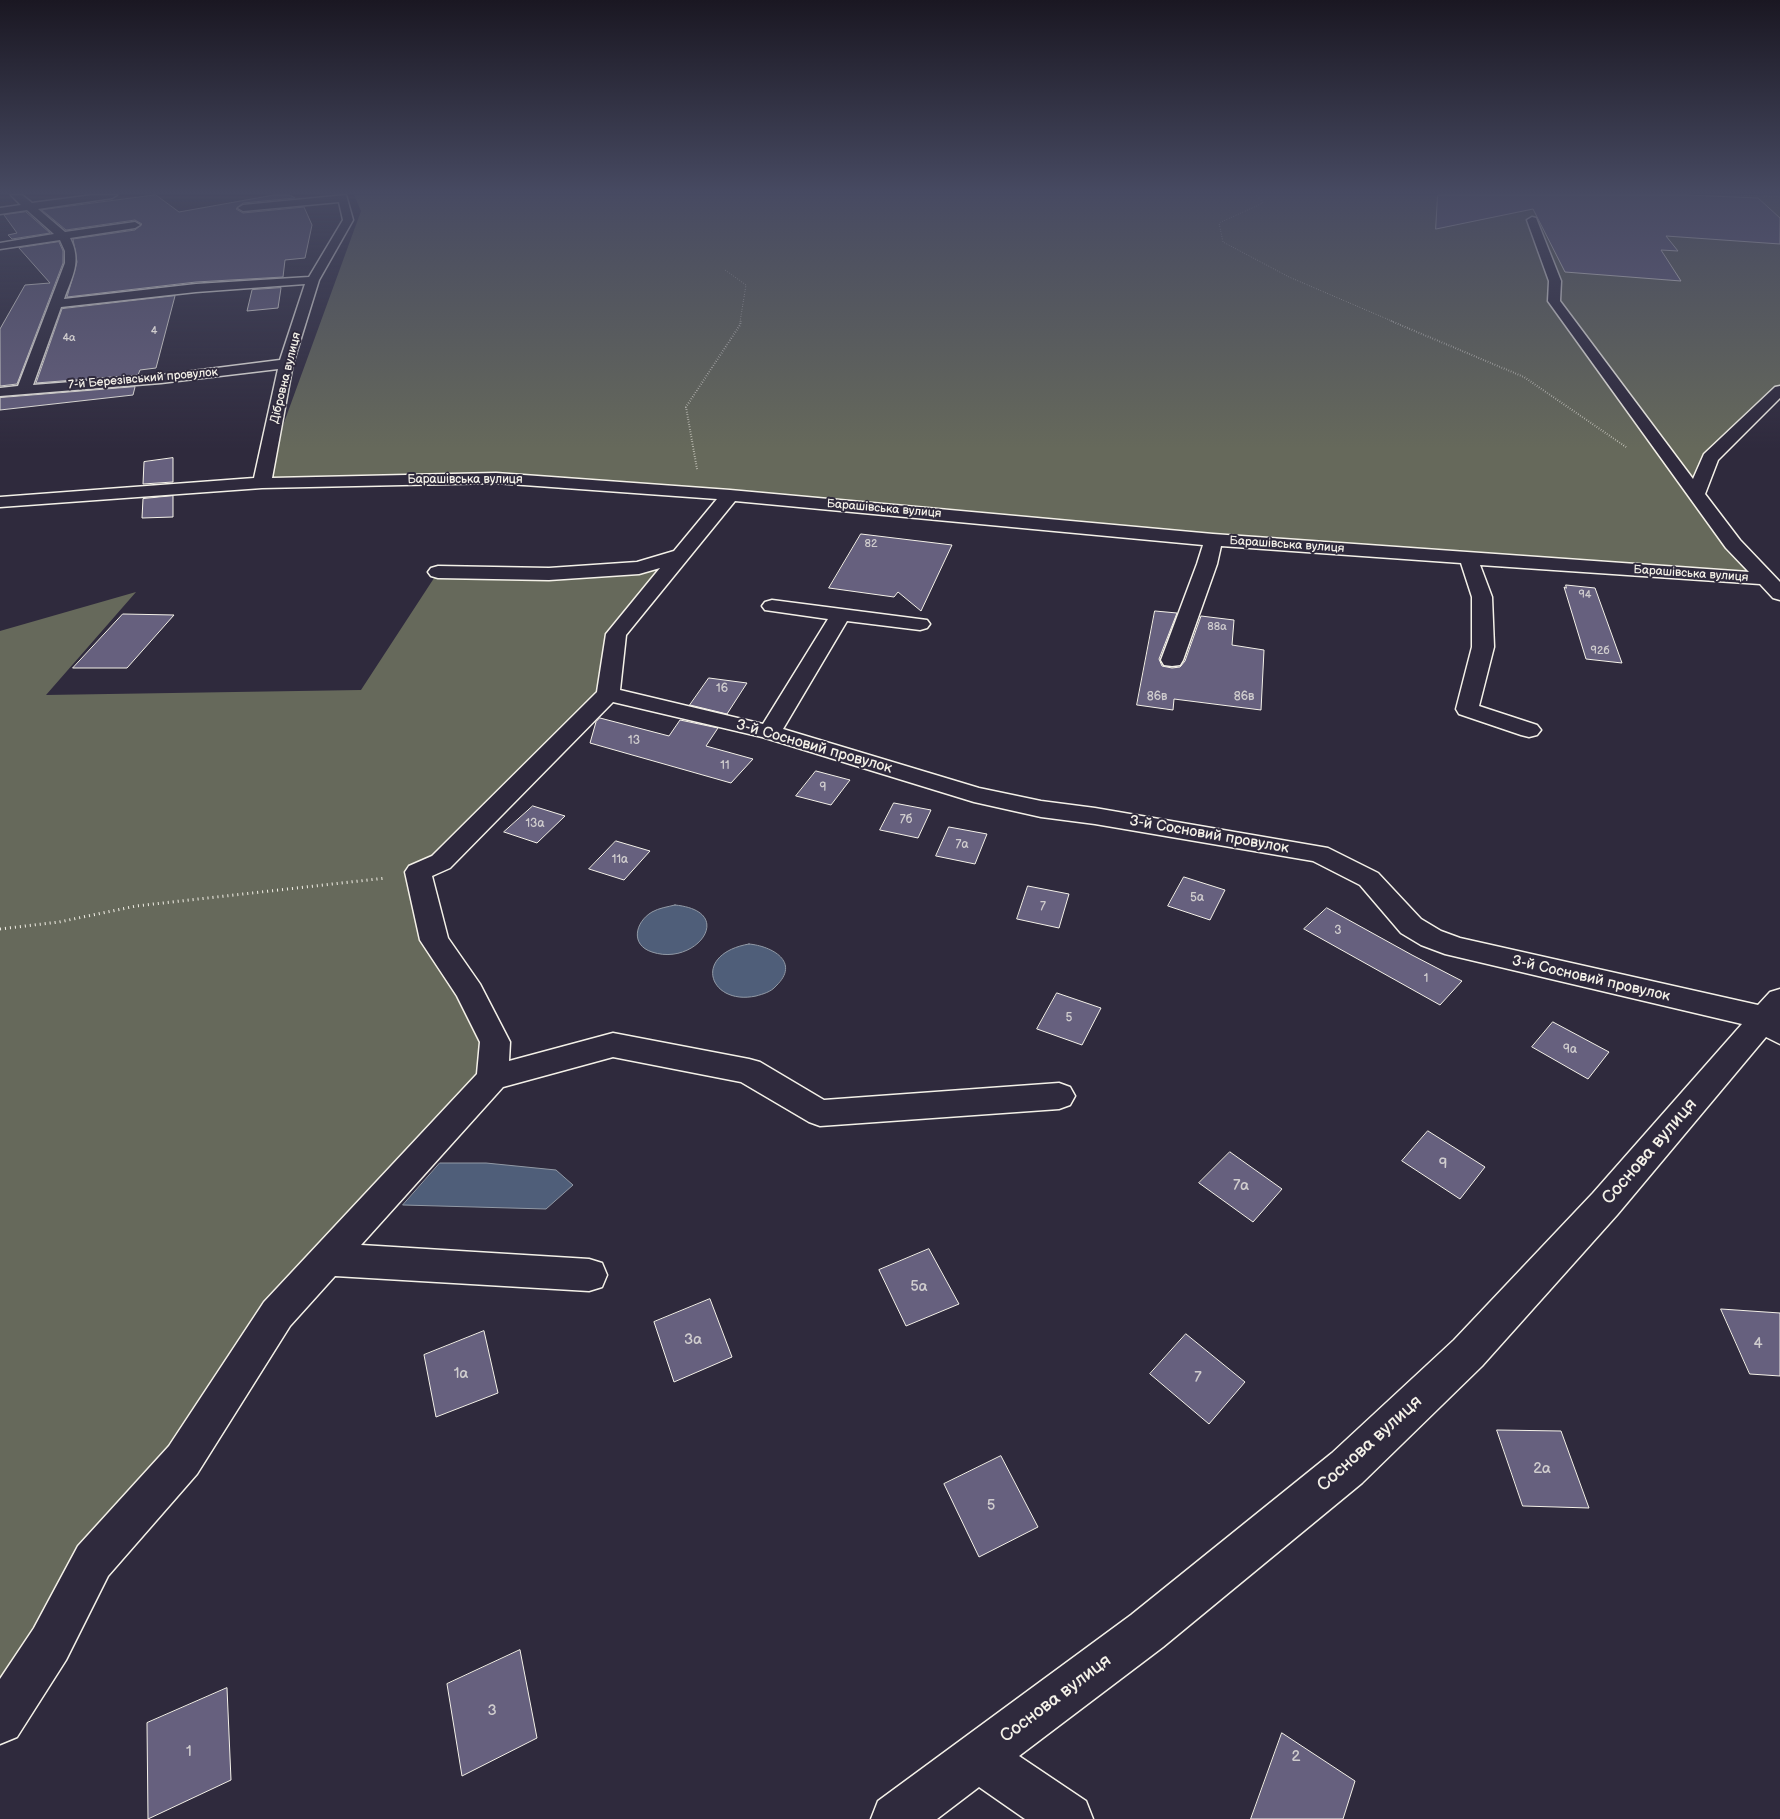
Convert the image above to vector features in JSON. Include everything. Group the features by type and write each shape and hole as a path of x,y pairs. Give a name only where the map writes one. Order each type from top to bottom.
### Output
{"street":[{"path":"24,389 65,280"},
{"path":"57,304 196,288 313,280"},
{"name":"Дібровна вулиця","path":"262,483 286,364 313,280"},
{"path":"1555,280 1554,301 1733,544 1780,594"},
{"name":"7-й Березівський провулок","path":"0,392 161,379 286,364"},
{"path":"1696,494 1710,458 1780,390"},
{"name":"Барашівська вулиця","path":"0,502 262,483 496,478 730,495 1213,540 1766,579"},
{"path":"492,1078 495,1042 470,992 434,940 418,872 441,862 608,694 616,634 730,495"},
{"path":"1172,660 1207,564 1213,540"},
{"path":"438,572 549,574 639,568 681,555"},
{"path":"1469,559 1482,597 1483,647 1467,710 1529,730"},
{"path":"772,606 920,624"},
{"path":"769,732 841,614"},
{"name":"3-й Сосновий провулок","path":"608,694 769,732 974,794 1041,810 1095,816 1319,854 1348,867 1368,879 1411,926 1431,938 1455,947 1775,1017"},
{"name":"Соснова вулиця","path":"896,1819 1147,1631 1347,1468 1487,1332 1775,1017"},
{"path":"0,1720 50,1644 93,1560 183,1460 277,1314 492,1078 613,1045 749,1071 820,1113 1059,1096"},
{"path":"327,1259 589,1275"},
{"path":"978,1757 1068,1819"}],"path":[{"path":"730,495 697,472 686,407 740,326 746,285 739,280"},
{"path":"1296,280 1524,377 1631,450"},
{"path":"0,929 59,922 136,906 388,878 418,872"}],"green space":[{"path":"336,280 1780,280 1780,385 1776,395 1710,458 1696,494 1766,579 496,478 262,483"},
{"path":"681,555 616,634 608,694 441,862 424,900 470,992 492,1078 277,1314 0,1720 0,631 136,592 46,695 361,690 438,572 639,568"}],"water":[{"path":"675,905 694,909 704,917 707,926 704,936 695,945 683,952 668,955 645,949 640,944 637,933 642,921 646,916 655,911"},
{"path":"749,944 766,948 780,957 785,963 786,970 783,977 767,993 740,997 727,994 718,987 713,978 713,967 719,958 731,950"},
{"path":"440,1163 486,1163 556,1170 573,1185 546,1209 403,1205"}],"building":[{"path":"47,280 57,280 17,384 0,386 0,329 25,285 50,283"},
{"path":"72,280 233,280 196,282 67,297"},
{"path":"281,288 278,308 247,311 252,290"},
{"path":"175,296 156,368 140,370 138,375 36,383 62,309"},
{"path":"135,387 133,395 0,410 0,398"},
{"path":"173,458 173,482 143,484 144,462"},
{"path":"173,496 173,517 142,518 143,499"},
{"path":"861,534 952,545 921,611 898,592 894,597 829,588"},
{"path":"1566,585 1595,588 1622,663 1586,659 1564,587 1566,588"},
{"path":"1155,611 1177,613 1159,659 1162,666 1172,668 1180,667 1185,661 1201,616 1234,620 1232,645 1264,650 1261,710 1174,699 1173,710 1137,705"},
{"path":"123,614 174,615 127,668 73,668"},
{"path":"709,678 747,683 727,714 690,705"},
{"path":"600,718 669,736 680,720 718,728 706,746 753,759 731,783 590,743 596,722"},
{"path":"816,771 850,780 831,805 796,796"},
{"path":"894,803 931,810 918,838 880,830"},
{"path":"533,806 565,816 537,843 504,832"},
{"path":"949,827 987,834 975,864 936,856"},
{"path":"616,841 650,851 624,880 589,869"},
{"path":"1184,877 1225,890 1210,920 1168,906"},
{"path":"1028,886 1069,894 1059,928 1017,919"},
{"path":"1327,908 1462,981 1440,1005 1304,929"},
{"path":"1057,993 1101,1008 1082,1045 1037,1029"},
{"path":"1553,1022 1609,1052 1588,1079 1532,1047"},
{"path":"1428,1131 1485,1167 1460,1199 1402,1161"},
{"path":"1230,1152 1282,1189 1253,1222 1199,1183"},
{"path":"929,1249 959,1304 906,1326 879,1270"},
{"path":"710,1299 732,1357 674,1382 654,1322"},
{"path":"1721,1309 1780,1313 1780,1376 1750,1374"},
{"path":"484,1331 498,1393 436,1417 424,1355"},
{"path":"1186,1334 1245,1382 1209,1424 1150,1374"},
{"path":"1497,1430 1561,1431 1589,1508 1523,1506"},
{"path":"1001,1456 1038,1527 979,1557 944,1484"},
{"path":"520,1650 537,1738 462,1776 447,1684"},
{"path":"227,1688 231,1780 148,1819 147,1723"},
{"path":"1282,1733 1355,1781 1343,1819 1251,1819"}]}
